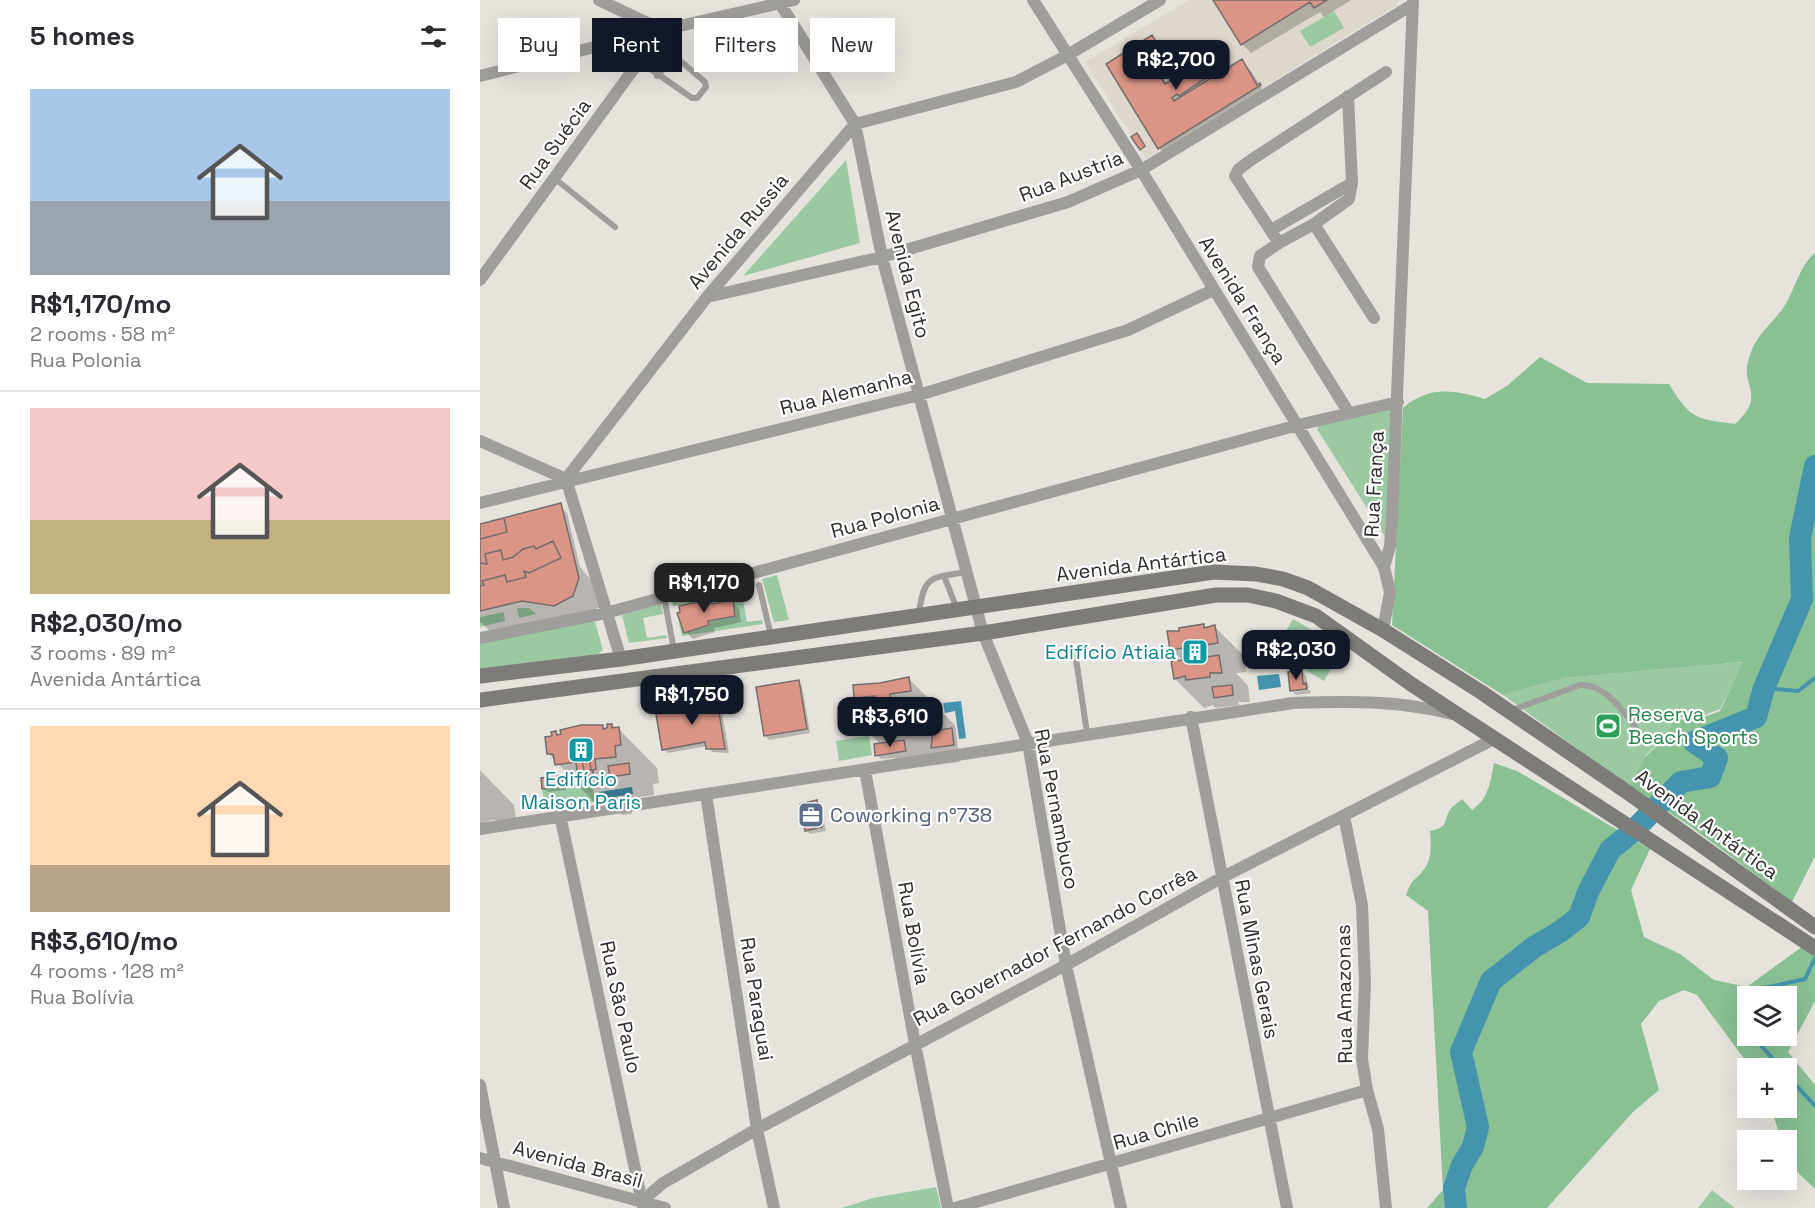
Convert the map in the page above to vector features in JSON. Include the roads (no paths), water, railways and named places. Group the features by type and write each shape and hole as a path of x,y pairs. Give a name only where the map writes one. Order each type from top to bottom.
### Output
{"main road":[{"name":"Avenida Antártica","path":"480,676 621,659 1214,572 1256,574 1283,579 1308,588 1383,630 1508,711 1686,833 1815,927"},
{"name":"Avenida Antártica","path":"480,700 983,633 1216,595 1248,596 1276,601 1316,616 1494,739 1611,813 1815,948"},
{"path":"1372,656 1383,630"},
{"path":"716,645 718,668"}],"street":[{"path":"599,0 637,18"},
{"path":"682,25 794,0"},
{"name":"Avenida França","path":"1033,0 1298,424 1383,567 1390,592 1383,630"},
{"path":"855,124 1016,81 1066,56 1160,0"},
{"name":"Avenida Egito","path":"780,2 855,124 882,258 977,608"},
{"name":"Rua Austria","path":"707,297 882,258 1068,202 1141,170 1413,3"},
{"name":"Rua França","path":"1383,567 1391,537 1413,3"},
{"path":"480,76 592,48"},
{"name":"Rua Suécia","path":"480,280 632,72"},
{"path":"1279,243 1235,176 1239,169 1386,72"},
{"path":"1348,96 1352,183 1349,199 1314,224 1260,256 1258,267 1348,413"},
{"name":"Avenida Russia","path":"566,479 707,297 855,124"},
{"path":"1271,230 1352,183"},
{"path":"1314,224 1374,318"},
{"name":"Rua Alemanha","path":"480,503 566,479 919,395 1128,330 1213,290"},
{"path":"1298,424 1398,402"},
{"name":"Rua Polonia","path":"480,638 606,613 1298,424"},
{"path":"480,441 566,479 621,659"},
{"name":"Rua Pernambuco","path":"977,608 983,633 1028,743 1066,965 1113,1163 1121,1208"},
{"path":"480,829 866,770 1087,733 1293,703 1330,701 1406,704 1461,716"},
{"name":"Rua Minas Gerais","path":"1191,717 1287,1208"},
{"name":"Rua Governador Fernando Corrêa","path":"643,1204 663,1183 757,1129 1066,965 1221,878 1494,739"},
{"name":"Rua Bolívia","path":"866,770 915,1044 948,1208"},
{"name":"Rua Paraguai","path":"706,794 757,1129 774,1208"},
{"name":"Rua São Paulo","path":"560,815 643,1204"},
{"name":"Rua Amazonas","path":"1344,816 1362,905 1365,983 1362,1059 1367,1090 1378,1129 1386,1208"},
{"path":"480,1085 504,1208"},
{"name":"Rua Chile","path":"955,1208 1367,1090"},
{"name":"Avenida Brasil","path":"480,1158 643,1204 665,1208"}],"lane":[{"path":"652,72 657,76 692,98 697,98 705,87 705,82 677,58 672,60 657,76"},
{"path":"554,178 615,227"},
{"path":"919,616 922,590 926,583 934,577 967,572"},
{"path":"944,576 958,611"},
{"path":"759,585 771,637"},
{"path":"664,597 674,651"},
{"path":"1075,652 1087,733"},
{"path":"1508,711 1580,685 1589,684 1605,693 1643,737"}],"water":[{"path":"1279,674 1281,687 1259,690 1257,676"},
{"path":"961,701 966,738 959,739 955,711 945,713 943,703"},
{"path":"632,787 633,794 601,799 599,792"}],"waterway":[{"path":"1456,1208 1454,1188 1462,1165 1473,1147 1478,1127 1461,1052 1491,981 1534,947 1579,917 1588,892 1610,850 1633,831 1681,782 1710,777 1717,758 1694,742 1756,717 1764,688 1802,599 1800,538 1815,466"},
{"path":"1764,688 1798,691 1815,678"},
{"path":"1773,986 1805,979 1815,958"},
{"path":"1762,1046 1772,1058"},
{"path":"1797,1086 1815,1106"}],"place":[{"name":"Edifício Atiaia","path":"1195,652"},
{"name":"Reserva Beach Sports","path":"1608,726"},
{"name":"Edifício Maison Paris","path":"581,750"},
{"name":"Coworking n°738","path":"811,815"}]}
